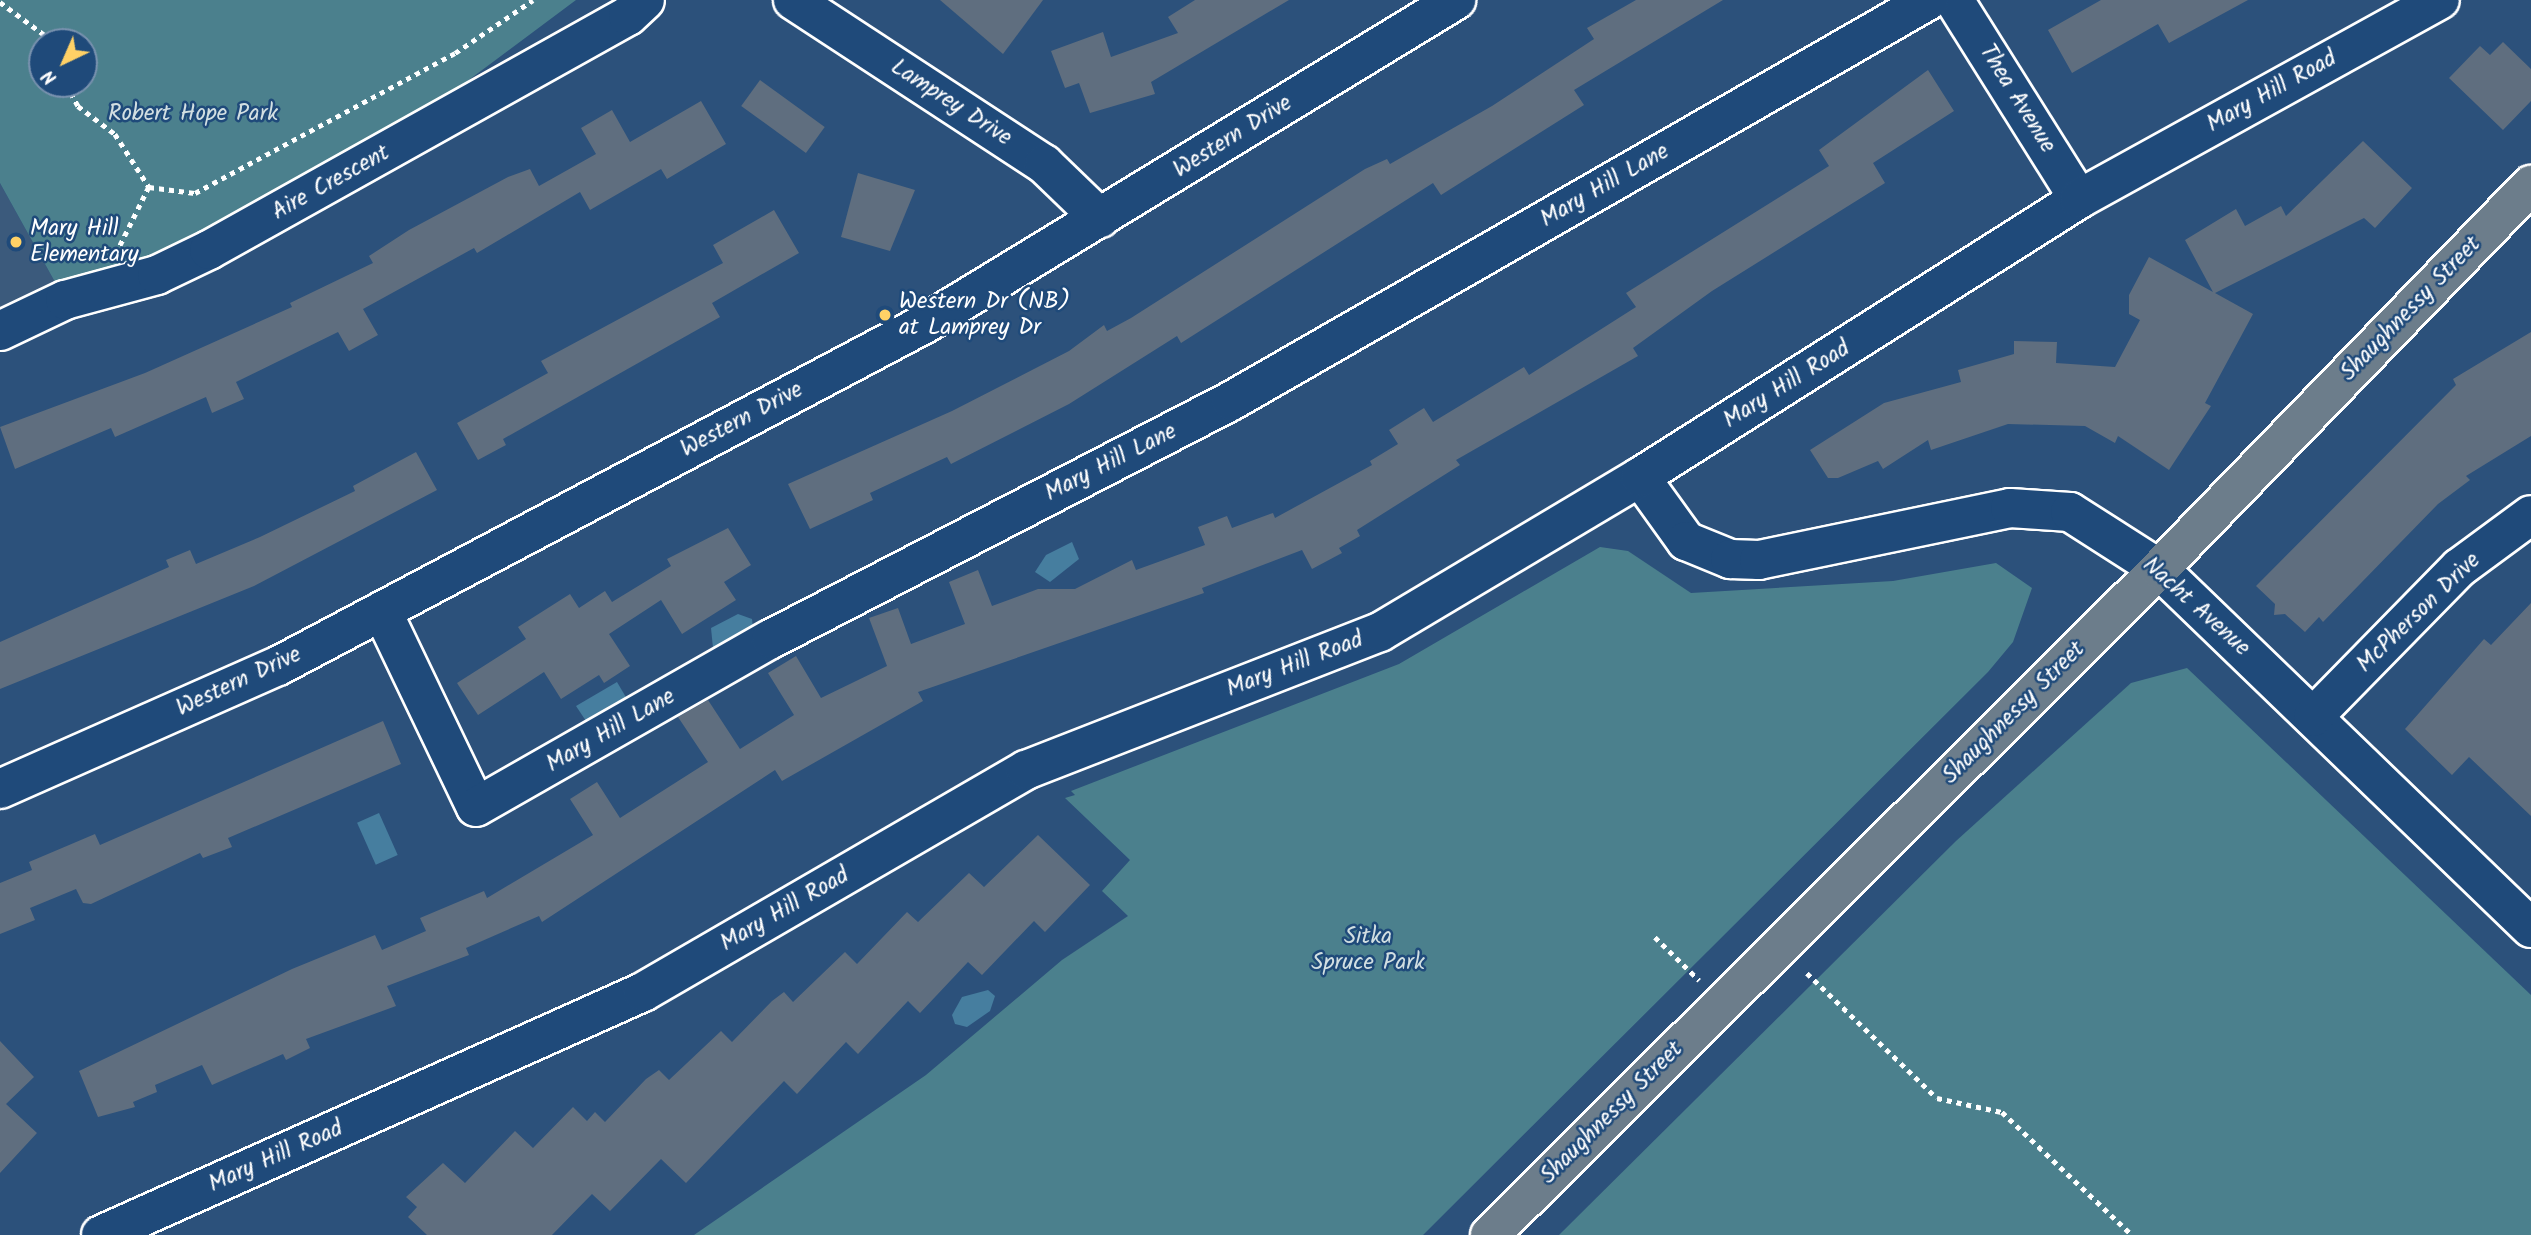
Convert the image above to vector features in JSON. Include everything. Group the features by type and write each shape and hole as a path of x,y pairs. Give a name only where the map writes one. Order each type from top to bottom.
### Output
{"main road":[{"name":"Shaughnessy Street","path":"1490,1235 2159,569 2531,185"}],"street":[{"name":"Aire Crescent","path":"0,331 65,300 157,275 209,250 628,16 645,0"},
{"name":"Lamprey Drive","path":"793,0 1044,164 1101,218"},
{"name":"Western Drive","path":"0,789 278,666 926,323 1101,218 1417,10 1456,0"},
{"name":"Mary Hill Lane","path":"382,611 476,807 771,639 1231,401 1929,0"},
{"name":"Thea Avenue","path":"1954,0 2079,199"},
{"name":"Mary Hill Road","path":"101,1235 643,992 1026,770 1380,632 1640,477 2079,199 2440,0"},
{"name":"Nacht Avenue","path":"1640,477 1686,541 1730,559 1759,559 2037,505 2070,512 2159,569 2531,928"},
{"name":"McPherson Drive","path":"2312,717 2459,568 2531,515"}],"path":[{"path":"73,98 78,106 115,134 149,187 195,193 455,53 533,0"},
{"path":"0,2 35,28"},
{"path":"114,258 149,187"},
{"path":"1655,937 1722,1003"},
{"path":"1807,972 1937,1098 2002,1112 2132,1235"}],"shaded area":[{"name":"Mary Hill Elementary","path":"0,183 65,300 0,331"},
{"path":"1072,542 1079,559 1050,582 1035,572 1046,555"},
{"path":"738,614 752,619 753,628 713,648 711,628"},
{"path":"617,682 627,699 590,727 576,706"},
{"path":"379,813 398,855 376,865 357,823"},
{"path":"988,990 995,996 990,1011 967,1027 955,1024 952,1015 962,997"}],"green space":[{"name":"Robert Hope Park","path":"0,0 576,0 462,85 472,105 65,300 0,183"},
{"name":"Sitka Spruce Park","path":"1600,547 1628,551 1691,593 1893,581 1996,563 2032,588 2013,642 1988,672 1423,1235 694,1235 926,1075 1062,960 1128,916 1102,891 1130,860 1065,798 1075,795 1071,791 1399,664"},
{"path":"2187,668 2531,995 2531,1235 1559,1235 1956,841 2131,683"}],"building":[{"path":"940,0 1043,0 1003,54"},
{"path":"1195,0 1289,0 1151,82 1155,94 1090,113 1079,83 1065,88 1051,51 1103,32 1111,57 1178,33 1168,17"},
{"path":"1636,0 1723,0 1574,90 1584,105 1441,195 1433,183 1181,343 1177,336 1069,404 951,464 947,457 870,493 873,500 810,529 788,484 952,411 1069,351 1104,325 1107,331 1131,318 1365,169 1387,159 1390,164 1492,106 1594,39 1587,28"},
{"path":"2101,0 2248,0 2169,43 2158,24 2072,73 2048,30"},
{"path":"2503,42 2531,69 2531,101 2503,130 2449,78 2480,46 2490,55"},
{"path":"1928,70 1954,111 1873,163 1885,183 1712,291 1633,348 1638,356 1456,460 1460,465 1357,530 1360,536 1339,548 1342,553 1312,569 1302,550 1202,588 1204,593 918,692 923,701 782,781 775,770 542,922 539,916 466,948 469,955 387,986 396,1006 306,1039 310,1048 286,1060 283,1054 212,1085 202,1065 155,1085 157,1092 133,1102 135,1107 98,1117 79,1071 292,969 375,935 382,950 426,931 420,918 484,891 487,898 593,835 570,799 597,782 620,818 708,762 678,717 708,700 740,749 794,715 768,673 796,656 821,698 887,666 869,618 898,608 911,644 965,624 949,582 978,570 992,606 1038,589 1075,589 1132,560 1136,570 1205,545 1198,527 1227,516 1232,528 1273,513 1275,518 1372,465 1370,461 1398,444 1389,430 1424,408 1433,422 1524,367 1529,375 1636,307 1626,293 1829,166 1819,150"},
{"path":"760,80 825,127 806,153 741,106"},
{"path":"701,101 726,144 667,179 661,169 590,210 580,192 477,253 474,248 363,309 378,335 349,351 338,332 236,382 244,399 212,413 206,397 115,437 111,428 15,469 0,427 145,373 292,307 290,303 373,263 369,256 409,230 508,177 530,169 539,186 596,154 581,128 612,110 630,142"},
{"path":"2363,141 2412,188 2375,228 2364,218 2215,293 2253,314 2205,403 2211,406 2169,470 2118,436 2115,443 2085,426 2008,424 1931,450 1928,440 1883,469 1878,461 1838,478 1828,478 1810,450 1884,403 1961,382 1958,370 2014,354 2014,341 2057,342 2056,363 2115,367 2140,320 2129,314 2129,295 2149,257 2213,292 2185,240 2236,209 2245,226 2281,206 2286,216"},
{"path":"858,173 915,190 890,251 841,237"},
{"path":"774,210 799,253 712,303 720,317 503,439 506,445 478,460 457,423 548,373 541,361 723,263 713,245"},
{"path":"2531,332 2531,436 2466,476 2470,480 2438,504 2323,622 2319,617 2305,632 2285,614 2274,615 2275,604 2256,586 2456,385 2453,379"},
{"path":"416,452 437,490 254,586 0,689 0,642 169,567 166,560 190,550 196,564 260,537 355,491 353,486"},
{"path":"728,528 751,565 724,582 736,600 682,634 661,600 609,634 630,666 604,683 599,675 561,699 544,672 478,715 457,683 526,639 518,627 570,594 579,608 605,591 612,602 671,566 667,559"},
{"path":"2531,603 2531,816 2469,757 2452,775 2405,729 2484,639 2491,645"},
{"path":"383,721 401,764 228,838 232,847 203,858 200,853 91,904 83,903 76,889 30,908 35,920 0,934 0,883 32,870 29,862 95,834 100,845"},
{"path":"1038,835 1090,885 1045,932 1034,921 982,975 968,962 920,1013 908,1001 858,1054 846,1042 797,1094 784,1081 686,1183 661,1159 610,1211 592,1194 552,1235 427,1235 408,1217 417,1207 406,1197 443,1163 465,1183 515,1131 533,1148 573,1107 587,1121 595,1112 605,1122 646,1079 659,1070 669,1080 721,1031 732,1042 772,1001 784,992 793,1002 845,952 857,964 907,912 918,922 969,873 984,887"},
{"path":"0,1041 34,1077 6,1104 37,1133 0,1173"}],"place":[{"name":"Mary Hill Elementary","path":"16,242"},
{"name":"Western Dr (NB) at Lamprey Dr","path":"885,315"}]}
